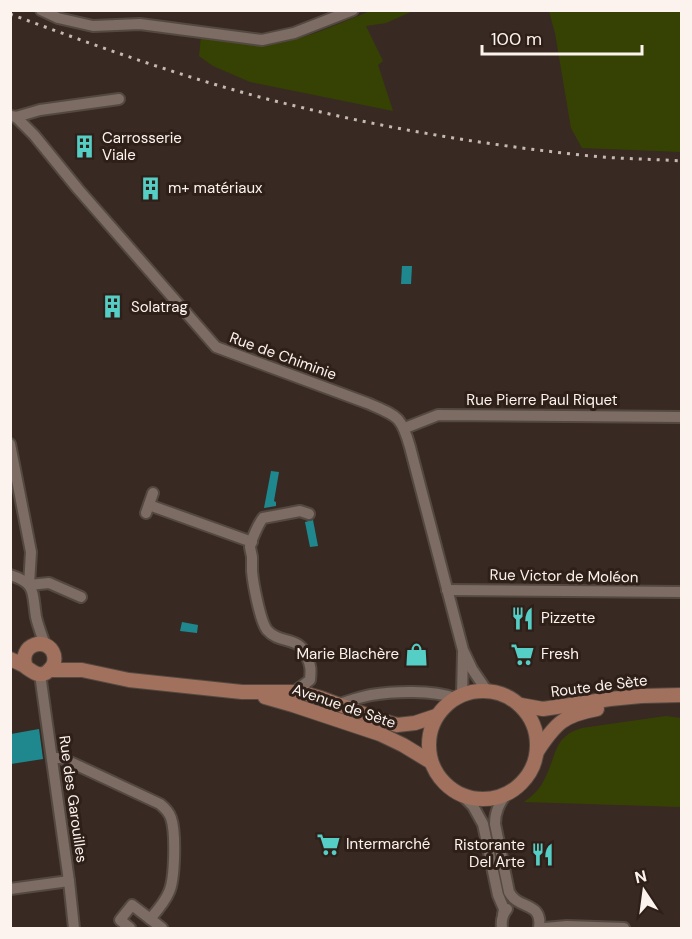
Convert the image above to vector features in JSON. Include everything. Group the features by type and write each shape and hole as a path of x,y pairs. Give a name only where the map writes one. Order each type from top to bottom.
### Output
{"main road":[{"path":"10,652 39,649"},
{"path":"26,667 24,658 39,649"},
{"path":"10,658 35,674 45,673 54,664 39,649"},
{"name":"Avenue de Sète","path":"39,649 82,670 129,680 242,692 294,692 333,702 397,725 415,723 436,716"},
{"name":"Avenue de Sète","path":"45,673 82,670"},
{"path":"487,691 500,693 521,705 531,718 537,734 538,750 528,777 518,787 492,799 477,799 463,796 449,788 438,776 431,762 428,745 436,716 446,705 466,693 487,691"},
{"name":"Avenue de Sète","path":"242,692 294,705 380,734 431,762"},
{"name":"Route de Sète","path":"521,705 543,709 609,699 681,695"},
{"name":"Route de Sète","path":"538,750 560,722 582,712 642,704 681,703"}],"street":[{"path":"41,10 58,18 93,26 140,24 262,40 294,33 353,10"},
{"path":"13,117 40,110 119,99"},
{"name":"Rue de Chiminie","path":"13,117 34,135 216,347 391,413 405,428"},
{"name":"Rue Pierre Paul Riquet","path":"405,428 438,415 681,417"},
{"path":"405,428 463,650 472,669 487,691"},
{"path":"10,444 31,552 29,585 34,597 39,649"},
{"path":"153,493 147,509 252,542"},
{"path":"294,692 310,680 311,667 305,650 300,645 275,637 262,622 252,572 250,548 263,518 300,511 309,514"},
{"path":"10,575 29,585 50,583 81,597"},
{"name":"Rue Victor de Moléon","path":"447,590 681,592"},
{"path":"310,680 333,702 370,695 408,692 458,696 463,650"},
{"name":"Rue des Garouilles","path":"45,673 52,758 74,928"},
{"path":"52,758 68,761 160,804 166,809 173,826 172,882 165,900 150,919"},
{"path":"506,794 495,815 495,824 509,892 512,898 534,909 546,920 567,926"},
{"path":"463,796 473,806 483,824 498,896 504,909 502,928"},
{"path":"10,889 69,881"},
{"path":"503,915 512,906 524,904"},
{"path":"130,928 120,920 132,905 162,928"},
{"path":"538,914 539,928"},
{"path":"545,928 567,926 624,928"}],"green space":[{"path":"371,11 413,11 386,23 366,26 383,61 378,65 393,111 250,82 213,66 199,56 201,37 250,45 266,45 293,40"},
{"path":"549,11 681,11 681,152 582,148 571,128 555,33"},
{"path":"666,716 681,718 681,807 524,802 539,788 561,741 573,731"}],"water":[{"path":"402,266 412,266 411,284 401,284"},
{"path":"271,471 279,472 274,501 276,506 264,508"},
{"path":"313,520 318,546 310,547 305,522"},
{"path":"182,622 198,625 197,633 180,631"},
{"path":"39,729 43,759 11,764 11,734"}],"railway":[{"path":"10,14 193,78 267,99 340,116 411,131 519,148 602,157 682,161"}],"place":[{"name":"Carrosserie Viale","path":"84,147"},
{"name":"m+ matériaux","path":"150,188"},
{"name":"Solatrag","path":"113,307"},
{"name":"Pizzette","path":"523,618"},
{"name":"Marie Blachère","path":"417,654"},
{"name":"Fresh","path":"523,654"},
{"name":"Intermarché","path":"328,844"},
{"name":"Ristorante Del Arte","path":"543,854"}]}
